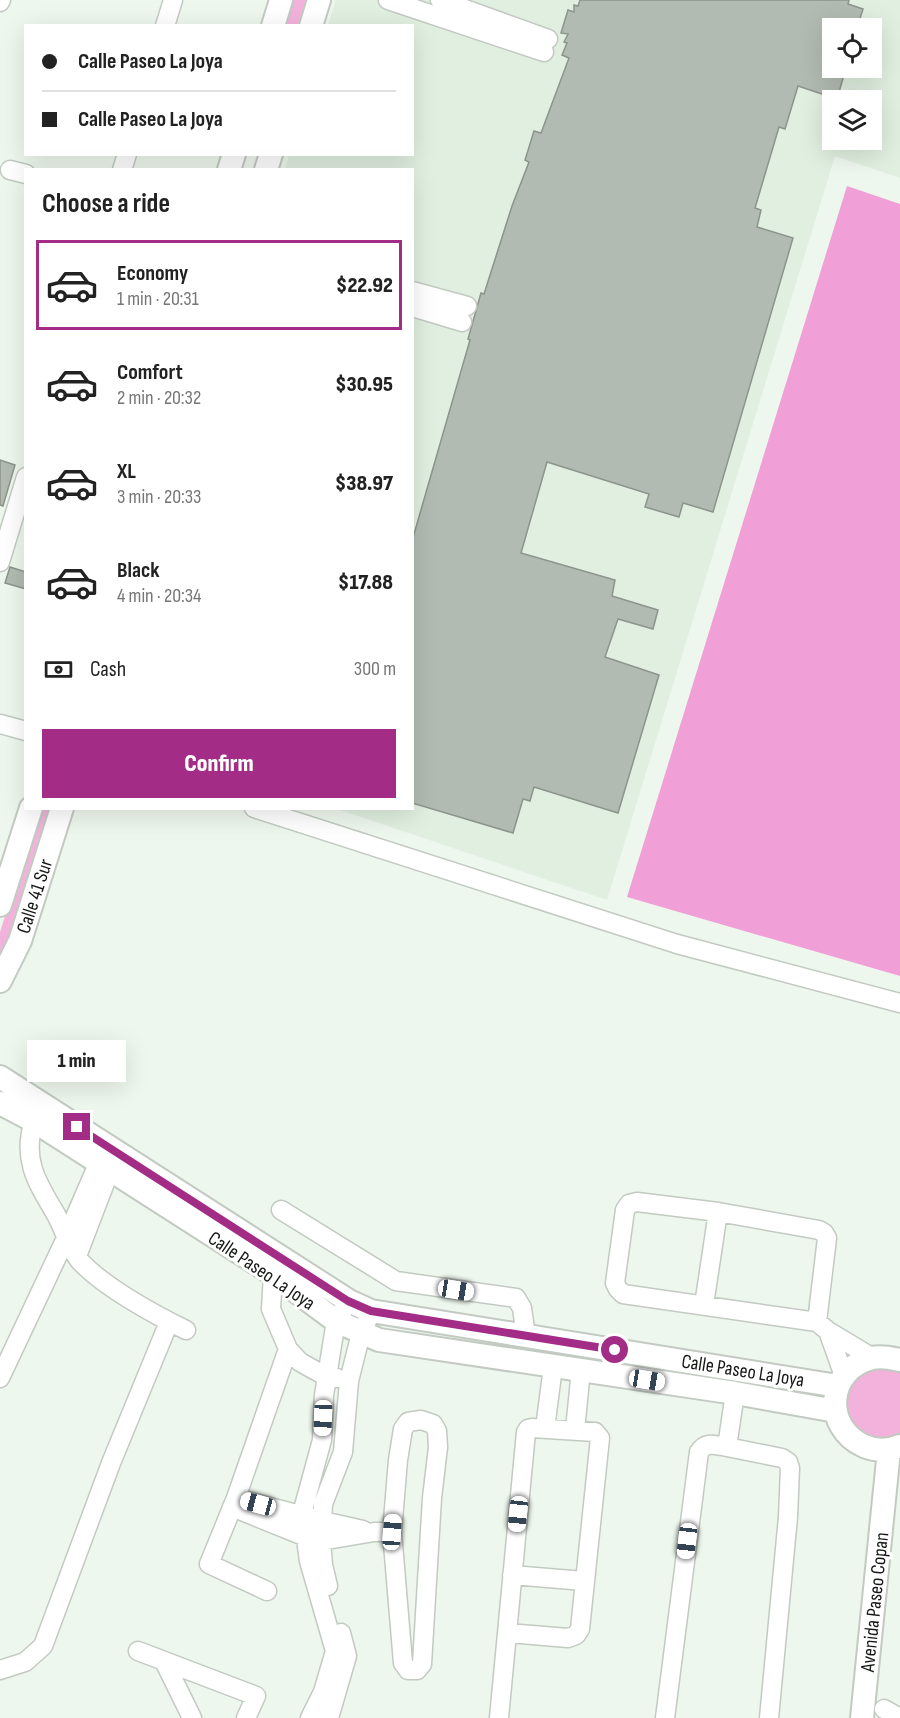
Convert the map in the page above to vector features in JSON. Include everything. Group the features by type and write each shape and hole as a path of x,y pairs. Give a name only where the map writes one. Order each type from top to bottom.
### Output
{"main road":[{"path":"274,24 281,0"},
{"path":"312,24 320,0"},
{"name":"Calle 41 Sur","path":"0,905 30,810"},
{"name":"Calle 41 Sur","path":"0,981 20,940 61,810"},
{"name":"Calle Paseo La Joya","path":"0,1077 348,1301 371,1311 526,1336 841,1381"},
{"name":"Calle Paseo La Joya","path":"0,1103 34,1121 273,1275 336,1321 379,1340 735,1393 836,1411"},
{"path":"897,1448 868,1448 857,1443 839,1423 835,1398 841,1381 856,1364 873,1358 886,1357 900,1360"},
{"name":"Avenida Paseo Copan","path":"862,1718 897,1448"}],"street":[{"path":"166,24 173,0"},
{"path":"388,0 436,5 546,46"},
{"path":"414,292 464,314 414,307"},
{"path":"0,562 24,484"},
{"path":"0,723 24,730"},
{"path":"260,810 677,944 900,1003"},
{"path":"34,1121 30,1131 28,1155 34,1176 77,1256 107,1285 186,1330"},
{"path":"0,1378 66,1238 104,1167"},
{"path":"77,1256 104,1167"},
{"path":"841,1381 823,1327 827,1238 824,1233 819,1230 718,1212 637,1202 629,1204 625,1210 615,1283 623,1294 704,1305 823,1327 873,1358"},
{"path":"281,1210 396,1281 516,1299 522,1308 526,1336"},
{"path":"704,1305 718,1212"},
{"path":"273,1275 271,1309 288,1349 300,1362 327,1377 349,1381"},
{"path":"329,1718 341,1654 323,1565 303,1516 322,1440 324,1395 336,1321 348,1301"},
{"path":"313,1539 323,1521 323,1504 343,1452 349,1381 361,1333 371,1311"},
{"path":"0,1670 25,1662 43,1646 111,1463 169,1322"},
{"path":"267,1591 208,1564 234,1502 288,1349"},
{"path":"545,1428 553,1366"},
{"path":"575,1430 581,1370"},
{"path":"727,1447 735,1393"},
{"path":"421,1420 433,1424 437,1431 438,1447 432,1498 422,1664 417,1670 408,1670 403,1663 392,1532 403,1429 408,1422 421,1420"},
{"path":"499,1718 512,1575 526,1432 532,1428 545,1428 595,1432 600,1438 580,1629 576,1635 568,1638 507,1633"},
{"path":"665,1718 699,1452 702,1447 709,1444 782,1458 788,1462 790,1468 788,1517 769,1718"},
{"path":"234,1502 374,1532"},
{"path":"234,1502 313,1539 392,1532"},
{"path":"512,1575 584,1581"},
{"path":"138,1650 256,1696 246,1718"},
{"path":"310,1718 341,1654"},
{"path":"164,1661 192,1718"}],"shaded area":[{"path":"291,0 306,0 298,24 283,24"},
{"path":"336,0 900,0 900,178 835,156 607,900 340,810 414,810 414,168 286,168 289,156 414,156 414,24 328,24"},
{"path":"847,186 900,204 900,976 627,897"},
{"path":"39,810 53,810 16,923 0,960 0,932"},
{"path":"885,1367 900,1372 900,1438 888,1443 855,1431 846,1416 845,1397 853,1381 867,1370"}],"building":[{"path":"580,0 849,0 848,4 863,9 860,18 822,18 822,78 843,78 840,90 822,90 822,94 798,86 785,129 779,127 755,208 761,210 757,227 793,238 713,512 683,503 679,517 645,507 649,494 547,462 521,553 615,580 612,596 658,610 653,629 618,619 605,657 659,675 618,813 534,787 530,801 523,799 513,833 414,804 414,534 470,340 468,339 481,293 484,294 512,206 529,162 525,160 534,131 541,133 569,58 562,55 568,34 561,33 568,10 574,12 574,5 578,6"},
{"path":"0,460 15,465 3,506 0,505"},
{"path":"10,567 24,571 24,588 5,583"}],"route":[{"path":"77,1127 348,1301 371,1311 615,1350"}]}
